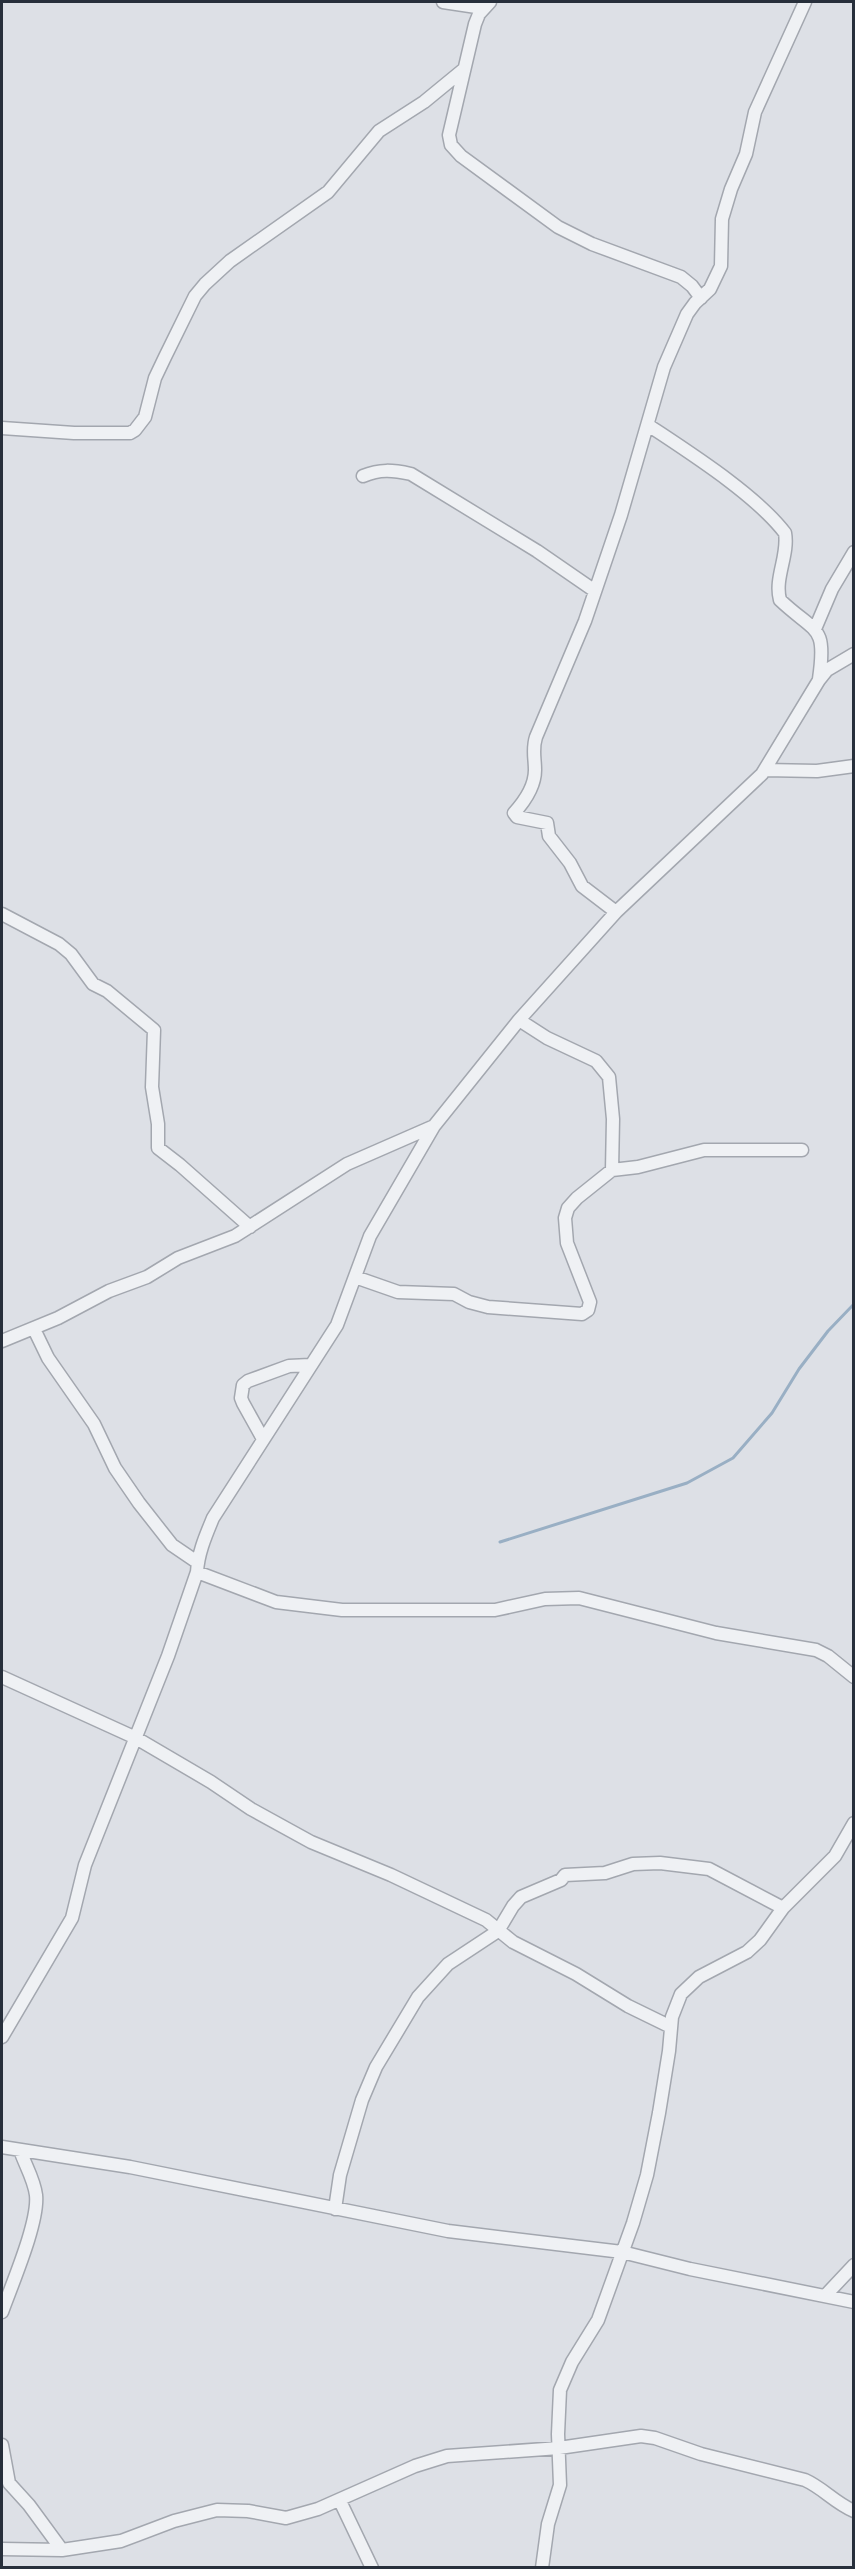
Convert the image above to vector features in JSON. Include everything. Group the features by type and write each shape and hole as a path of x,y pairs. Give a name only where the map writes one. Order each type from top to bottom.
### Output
{"street":[{"path":"443,2 487,4 475,24 463,70 449,135 451,145 461,156 558,227 592,244 681,277 701,298"},
{"path":"616,912 582,886 570,863 549,836 547,823 516,817 514,814 526,798 534,778 533,746 585,621 648,425 664,367 687,314 710,289 721,266 722,219 731,189 746,154 755,112 805,2"},
{"path":"2,428 74,433 120,433 135,430 145,417 155,378 195,296 230,261 328,192 380,131 424,102 463,70"},
{"path":"648,425 715,472 780,526 785,533 787,541 778,592 780,600 814,629 822,643 819,680"},
{"path":"363,476 376,471 391,470 411,474 537,551 595,591"},
{"path":"814,629 832,589 854,552"},
{"path":"2,2037 72,1918 85,1865 136,1738 213,1518 337,1324 370,1236 434,1126 519,1020 616,912 711,821 753,785 765,770 819,680 828,670 854,654"},
{"path":"765,770 817,771 854,766"},
{"path":"2,914 59,944 71,954 93,984 113,996 154,1030 152,1087 158,1124 158,1148 250,1227"},
{"path":"519,1020 547,1038 596,1061 609,1077 612,1109 612,1170"},
{"path":"2,1341 34,1329 109,1291 159,1272 178,1258 235,1236 347,1164 434,1126"},
{"path":"355,1277 398,1292 454,1294 469,1302 488,1307 582,1314 588,1310 590,1302 567,1243 565,1218 568,1208 577,1198 612,1170 638,1167 704,1150 802,1150"},
{"path":"34,1329 48,1358 94,1424 115,1468 172,1545 197,1567 276,1602 342,1610 495,1610 545,1599 579,1598 716,1633 816,1650 828,1656 854,1677"},
{"path":"263,1439 241,1398 243,1385 275,1370 296,1364 310,1365"},
{"path":"2,1677 136,1738 211,1782 251,1809 311,1842 364,1863 465,1909 486,1920 513,1942 576,1974 628,2006 671,2026"},
{"path":"542,2568 548,2524 560,2485 560,2390 572,2361 598,2320 646,2175 669,2051 671,2026 681,1994 699,1977 747,1952 760,1940 783,1908 835,1856 854,1823"},
{"path":"335,2209 340,2175 352,2128 376,2067 418,1997 448,1964 498,1931 513,1906 526,1894 561,1880 565,1875 605,1873 633,1864 660,1863 709,1869 783,1908"},
{"path":"2,2148 130,2167 448,2231 622,2252 690,2269 854,2302"},
{"path":"2,2312 22,2256 36,2203 32,2180 20,2150"},
{"path":"825,2296 854,2265"},
{"path":"2,2549 62,2550 121,2541 174,2521 217,2510 248,2511 286,2518 340,2501 408,2469 447,2456 559,2448 641,2436 655,2438 701,2454 805,2480 816,2485 832,2500 854,2511"},
{"path":"2,2445 9,2483 29,2505 62,2550"},
{"path":"340,2501 372,2568"}],"waterway":[{"path":"500,1542 687,1483 733,1458 772,1413 799,1369 828,1331 854,1304"}]}
